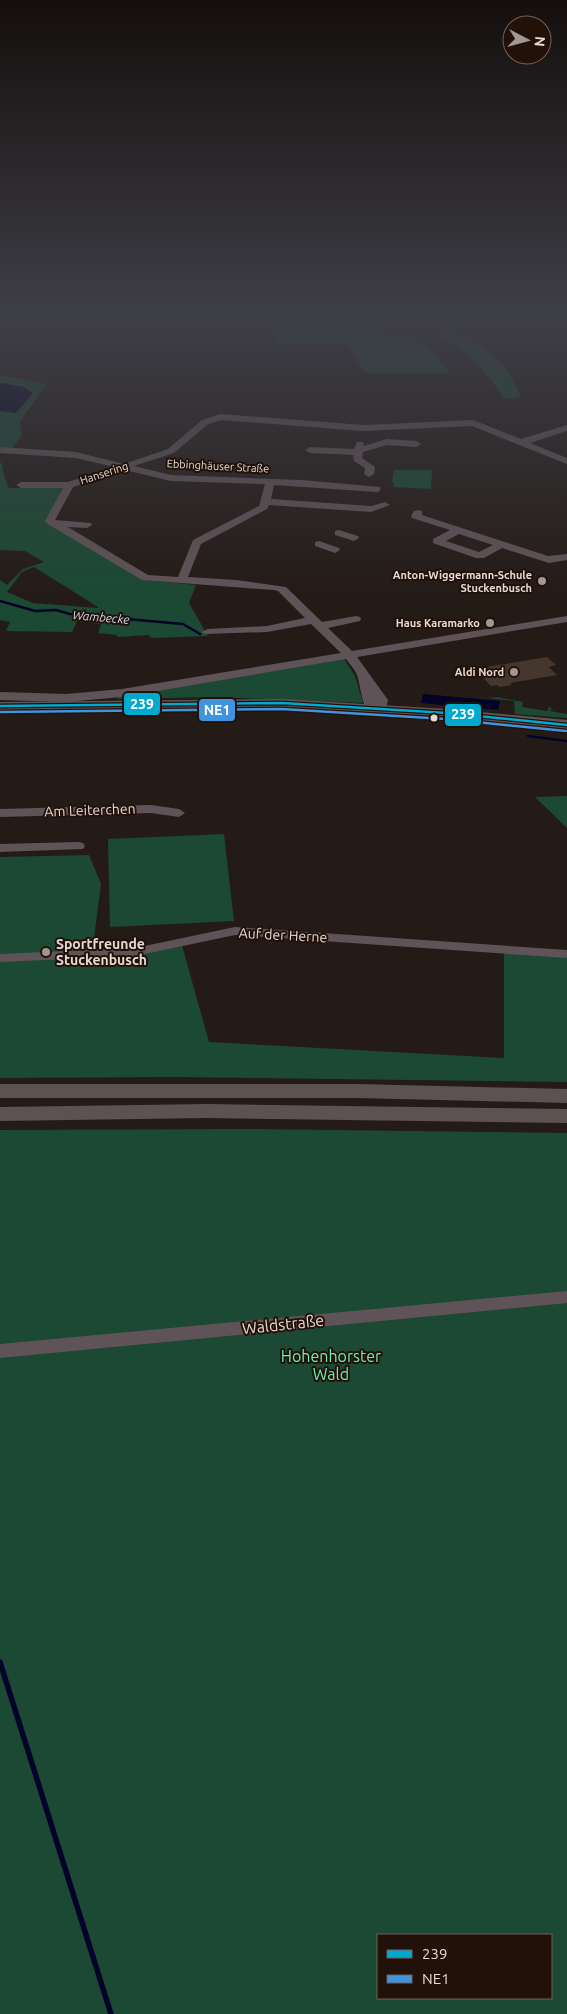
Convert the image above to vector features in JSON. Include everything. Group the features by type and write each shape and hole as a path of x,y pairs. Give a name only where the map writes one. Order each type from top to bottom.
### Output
{"highway":[{"path":"4,1090 358,1091 567,1096"},
{"path":"0,1114 94,1112 567,1116"},
{"path":"0,1124 94,1112"}],"main road":[{"path":"0,706 261,703 567,725"},
{"path":"0,710 217,707 375,710 567,730"}],"street":[{"name":"Hansering","path":"21,485 69,485 171,451 205,422 214,418 234,417 363,428 467,422 483,426 567,461"},
{"path":"363,428 357,459 370,467 369,474"},
{"path":"522,442 567,428"},
{"path":"323,440 315,450 358,451 387,442 416,444"},
{"name":"Ebbinghäuser Straße","path":"0,450 76,455 171,478 377,489"},
{"path":"182,580 197,542 264,507 270,482"},
{"name":"Hansering","path":"55,524 50,521 69,485"},
{"path":"323,507 326,485"},
{"path":"265,502 371,509 385,505"},
{"path":"418,513 416,516 456,531 549,560 567,557"},
{"path":"55,524 87,525"},
{"path":"55,524 141,576 152,579 274,587 287,594 349,655 363,675 375,710"},
{"path":"456,531 437,541 480,556 500,545"},
{"path":"339,533 354,538"},
{"path":"319,544 335,550"},
{"path":"0,696 66,698 122,693 567,619"},
{"path":"208,632 267,629 356,620"},
{"name":"Am Leiterchen","path":"0,813 151,808 180,813"},
{"path":"0,848 78,846"},
{"name":"Auf der Herne","path":"0,958 135,952 236,931 567,954"},
{"name":"Waldstraße","path":"0,1351 567,1297"}],"green space":[{"path":"6,406 31,406 20,422 22,435 12,448 0,449 0,411 5,412"},
{"path":"0,462 9,488 63,488 47,522 146,580 196,585 189,603 208,636 151,638 149,635 118,637 117,635 98,633 101,624 77,621 72,632 6,631 10,622 0,620 0,580 7,585 23,569 44,562 25,551 0,550","holes":["34,567 98,607 33,603 7,592 22,572"]},
{"path":"394,470 432,470 431,489 393,487"},
{"path":"344,659 355,676 363,703 215,697 117,699 120,695"},
{"path":"496,697 523,702 522,707 547,711 549,707 552,708 550,711 567,714 567,718 515,714 514,701 488,698"},
{"path":"567,796 567,828 535,797"},
{"path":"224,834 234,921 110,927 108,839"},
{"path":"89,855 101,884 92,953 134,950 181,942 209,1042 504,1058 504,949 567,952 567,1082 176,1077 0,1078 0,857"},
{"name":"Hohenhorster Wald","path":"252,1129 567,1133 567,2014 0,2014 0,1130"}],"water":[{"path":"0,406 22,406 16,413 0,411"},
{"path":"423,694 500,701 498,710 421,703"}],"building":[{"name":"Aldi Nord","path":"547,657 556,665 549,667 557,675 510,683 512,685 491,686 475,669"}],"waterway":[{"name":"Wambecke","path":"0,601 35,611 56,610 70,614 183,624 200,634"},
{"name":"Wambecke","path":"528,736 567,741"},
{"path":"0,1662 111,2014"}],"transit line":[{"name":"239","path":"0,706 282,703 447,713 567,725"},
{"name":"NE1","path":"0,712 282,709 446,719 566,731"}],"place":[{"name":"Anton-Wiggermann-Schule Stuckenbusch","path":"542,581"},
{"name":"Haus Karamarko","path":"490,623"},
{"name":"Aldi Nord","path":"514,672"},
{"name":"Sportfreunde Stuckenbusch","path":"46,952"}]}
